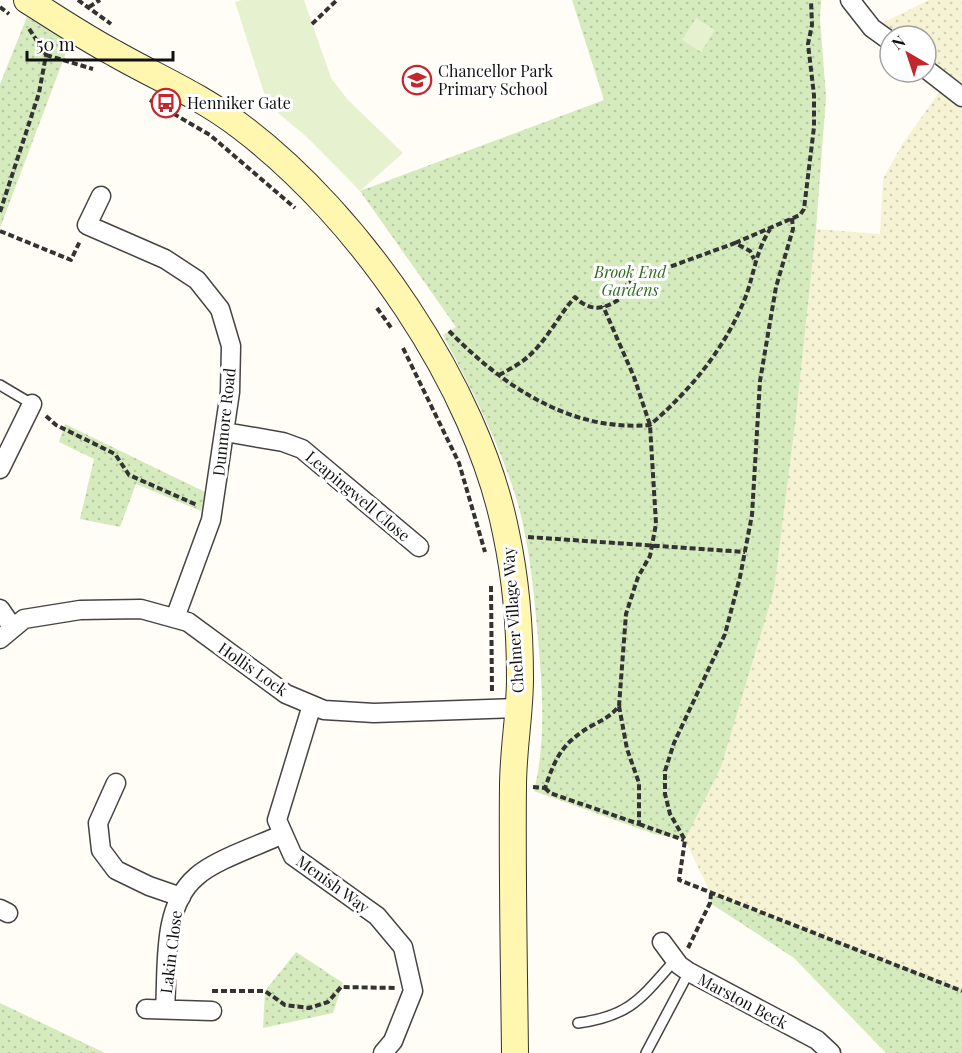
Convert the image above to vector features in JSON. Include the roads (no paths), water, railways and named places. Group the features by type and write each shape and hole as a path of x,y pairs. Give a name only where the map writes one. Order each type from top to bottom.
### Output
{"street":[{"path":"850,0 878,32"},
{"name":"Chelmer Village Way","path":"23,10 113,53 200,99 241,126 295,174 353,236 395,291 424,335 462,406 496,486 507,535 516,614 520,678 513,786 515,1053"},
{"path":"938,78 962,97"},
{"name":"Dunmore Road","path":"101,196 87,225 165,259 197,280 220,309 231,346 230,392 212,511 175,618"},
{"path":"0,469 32,404"},
{"name":"Leapingwell Close","path":"225,432 283,442 302,449 418,547"},
{"path":"0,609 6,633"},
{"name":"Hollis Lock","path":"6,633 24,619 80,610 141,609 188,622 286,694 324,710 374,713 519,708"},
{"name":"Menish Way","path":"312,705 277,820 293,856 377,916 403,947 412,988 393,1041 384,1053"},
{"name":"Lakin Close","path":"116,783 98,822 101,850 116,870 149,886 182,897"},
{"name":"Lakin Close","path":"165,1009 168,949 175,906 195,877 284,834"},
{"name":"Marston Beck","path":"662,942 682,966 818,1040 831,1053"},
{"path":"146,1009 212,1011"}],"lane":[{"path":"0,385 32,404"},
{"path":"578,1023 605,1020 634,1005 682,966"},
{"path":"646,1053 682,966"}],"place":[{"name":"Chancellor Park Primary School","path":"417,80"},
{"name":"Henniker Gate","path":"166,103"}],"park label":[{"name":"Brook End Gardens","path":"630,281"}]}
